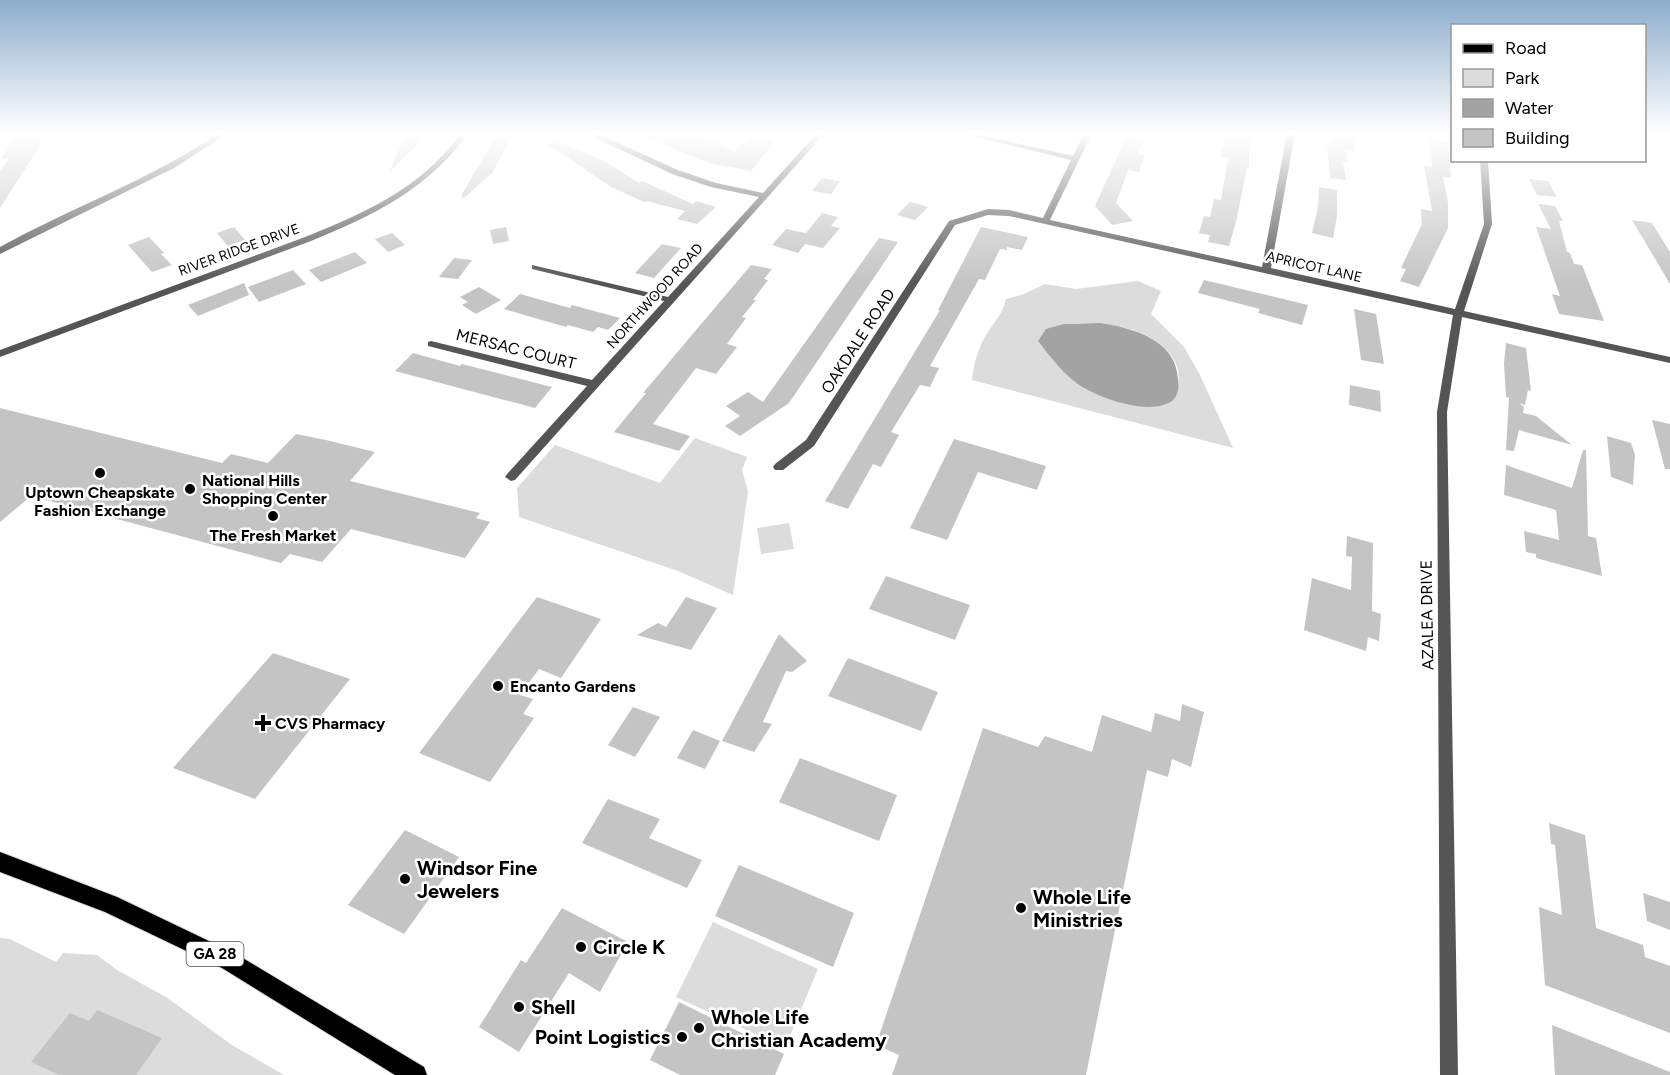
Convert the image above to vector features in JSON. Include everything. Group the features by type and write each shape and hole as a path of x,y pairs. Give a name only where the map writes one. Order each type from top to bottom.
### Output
{"main road":[{"name":"GA 28","path":"0,862 110,904 230,961 416,1075"}],"street":[{"path":"0,250 65,215 133,183"},
{"name":"RIVER RIDGE DRIVE","path":"0,354 321,234 383,205 413,183"},
{"path":"708,183 763,195"},
{"name":"NORTHWOOD ROAD","path":"511,477 774,183"},
{"path":"1045,222 1063,183"},
{"path":"1266,270 1282,183"},
{"name":"AZALEA DRIVE","path":"1449,1075 1442,412 1458,314 1488,224 1485,183"},
{"name":"APRICOT LANE","path":"952,223 988,212 1009,213 1670,360"},
{"name":"OAKDALE ROAD","path":"779,467 810,443 952,223"},
{"path":"535,267 671,300"},
{"name":"MERSAC COURT","path":"431,344 594,384"}],"green space":[{"path":"1138,281 1161,291 1151,314 1184,347 1200,375 1233,448 972,380 980,347 1006,299 1045,284 1076,289","holes":["1080,323 1121,327 1148,336 1159,343 1169,352 1176,364 1178,392 1076,383 1038,341 1064,324"]},
{"path":"695,438 747,457 742,470 748,492 733,595 678,571 519,517 517,488 555,445 660,483"},
{"path":"789,523 794,549 761,554 757,528"},
{"path":"713,922 818,969 785,1048 676,997"},
{"path":"0,938 10,939 56,962 63,953 97,955 117,970 166,997 232,1045 284,1075 0,1075"}],"water":[{"path":"1100,323 1138,332 1161,345 1175,365 1178,387 1173,400 1164,405 1138,406 1095,394 1075,382 1038,341 1046,329 1064,324"}],"building":[{"path":"0,183 16,183 0,208"},
{"path":"468,183 481,183 464,198 461,196"},
{"path":"605,183 647,183 693,204 696,201 716,207 697,224 677,219 685,211 644,202"},
{"path":"818,183 838,183 831,194 812,191"},
{"path":"1105,183 1123,183 1116,203 1133,221 1112,225 1095,206"},
{"path":"1224,183 1244,183 1229,246 1208,242 1210,235 1199,233 1204,216 1210,217 1214,199 1221,200"},
{"path":"1427,183 1444,183 1448,203 1448,228 1419,287 1400,281 1406,269 1401,268 1422,224 1421,209 1432,211"},
{"path":"1531,183 1549,183 1557,197 1537,195"},
{"path":"1319,187 1337,190 1337,216 1333,238 1312,233 1318,207"},
{"path":"910,202 928,207 915,220 897,215"},
{"path":"1538,204 1555,206 1563,221 1559,221 1567,252 1570,253 1574,264 1582,265 1604,321 1559,314 1552,294 1560,296 1536,227 1551,229"},
{"path":"822,213 838,217 831,226 840,228 823,248 805,244 798,253 772,245 786,229 806,233"},
{"path":"1632,220 1652,223 1670,252 1670,284"},
{"path":"234,227 245,240 228,246 217,233"},
{"path":"506,227 509,241 493,244 490,230"},
{"path":"981,227 1028,237 1022,250 1007,247 1007,250 1000,249 985,280 979,279 930,366 939,368 930,387 920,385 891,432 899,435 881,467 873,464 848,509 825,501 940,310 938,310"},
{"path":"392,233 405,245 388,252 375,239"},
{"path":"149,237 172,265 152,272 128,245"},
{"path":"879,238 898,242 789,403 740,436 725,426 740,416 726,406 748,392 763,402"},
{"path":"662,244 681,248 654,278 635,273"},
{"path":"355,252 367,263 321,282 309,270"},
{"path":"454,258 472,260 458,279 439,277"},
{"path":"751,265 772,269 764,279 768,280 753,300 756,300 742,317 746,318 727,344 737,347 716,374 696,368 653,424 690,436 679,451 614,432 646,393 643,393"},
{"path":"293,270 306,284 259,302 248,287"},
{"path":"1204,280 1308,305 1302,325 1258,313 1260,309 1198,293"},
{"path":"244,283 249,295 198,316 188,305"},
{"path":"479,287 501,300 476,314 462,305 468,302 460,297"},
{"path":"520,294 570,308 572,305 620,318 608,330 598,327 593,332 568,325 566,327 504,309"},
{"path":"1354,309 1376,314 1384,364 1361,360"},
{"path":"1506,343 1526,348 1531,391 1528,390 1525,405 1519,403 1524,407 1523,413 1536,416 1572,445 1519,430 1514,451 1506,450 1509,398 1506,397 1504,363"},
{"path":"413,353 552,387 535,408 395,371"},
{"path":"1350,385 1380,391 1381,412 1349,405"},
{"name":"National Hills Shopping Center","path":"0,408 222,463 231,454 268,463 296,434 326,440 375,452 350,481 480,513 476,518 490,522 465,558 351,529 322,562 290,554 281,563 31,496 0,522"},
{"path":"1652,420 1670,424 1670,469 1665,469"},
{"path":"1607,436 1631,443 1635,455 1633,485 1611,477"},
{"path":"954,439 1046,466 1037,490 978,472 947,540 910,528"},
{"path":"1583,450 1586,450 1588,536 1596,538 1602,576 1536,558 1536,554 1526,552 1524,531 1559,540 1556,510 1504,495 1506,465 1572,488"},
{"path":"1347,536 1373,543 1372,611 1381,614 1379,641 1368,637 1366,651 1304,630 1312,578 1351,590 1352,557 1346,556"},
{"path":"886,576 970,605 955,640 869,609"},
{"name":"Encanto Gardens","path":"537,597 601,619 561,678 539,669 520,695 533,699 523,714 534,718 490,782 419,753"},
{"path":"686,597 717,608 691,650 637,635 658,623 666,627"},
{"path":"779,634 807,661 792,672 786,671 763,722 772,724 754,752 722,741"},
{"name":"CVS Pharmacy","path":"273,653 350,679 255,799 173,768"},
{"path":"848,658 938,692 921,731 828,696"},
{"name":"Whole Life Ministries","path":"1182,704 1204,712 1191,767 1172,759 1168,777 1147,770 1086,1075 892,1075 899,1055 876,1045 983,728 1038,747 1045,736 1092,752 1102,715 1151,732 1155,713 1180,721"},
{"path":"633,707 660,717 635,757 608,745"},
{"path":"693,730 720,741 705,769 677,758"},
{"path":"800,758 897,795 879,841 779,802"},
{"path":"608,799 660,819 649,838 702,860 687,888 582,843"},
{"path":"1549,823 1585,835 1596,928 1643,945 1645,957 1670,966 1670,1033 1545,985 1539,907 1562,915 1555,845 1551,844"},
{"name":"Windsor Fine Jewelers","path":"405,830 459,857 404,934 348,905"},
{"path":"739,865 854,913 833,967 715,916"},
{"path":"1643,893 1670,902 1670,930 1647,921"},
{"path":"562,908 628,942 600,992 569,973 519,1052 479,1027 521,960 526,963"},
{"name":"Whole Life Christian Academy","path":"679,1002 784,1054 775,1075 680,1075 650,1060"},
{"path":"97,1010 162,1038 136,1075 59,1075 31,1062 70,1013 89,1021"},
{"path":"1552,1025 1670,1072 1670,1075 1555,1075"}],"place":[{"name":"Uptown Cheapskate Fashion Exchange","path":"100,473"},
{"name":"National Hills Shopping Center","path":"190,489"},
{"name":"The Fresh Market","path":"273,516"},
{"name":"Encanto Gardens","path":"498,686"},
{"name":"CVS Pharmacy","path":"263,723"},
{"name":"Windsor Fine Jewelers","path":"405,879"},
{"name":"Whole Life Ministries","path":"1021,908"},
{"name":"Circle K","path":"581,947"},
{"name":"Shell","path":"519,1007"},
{"name":"Whole Life Christian Academy","path":"699,1028"},
{"name":"Point Logistics","path":"682,1037"}]}
